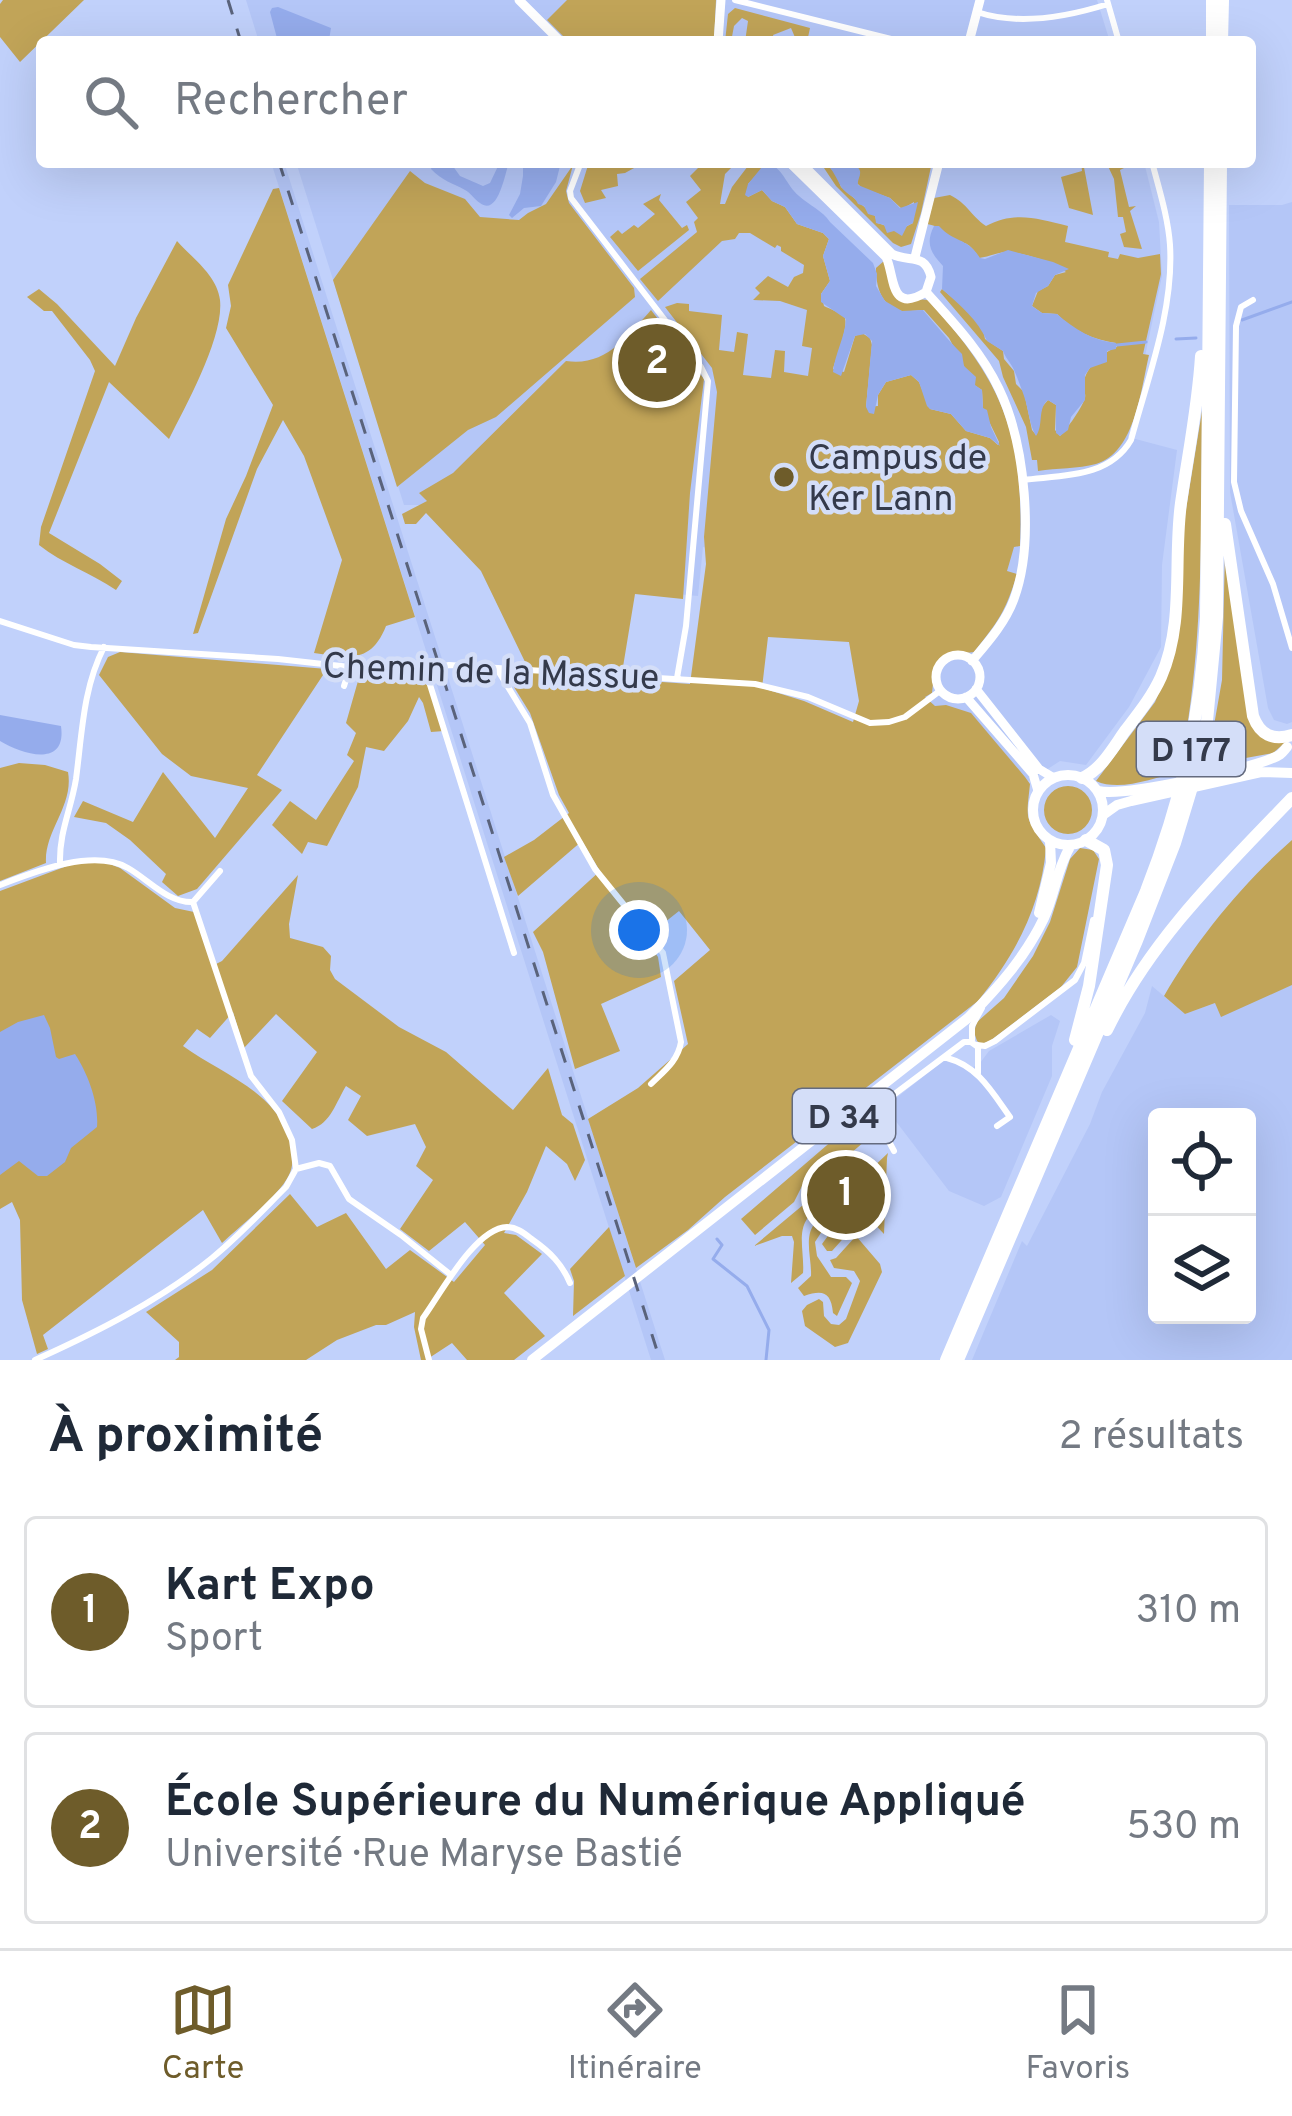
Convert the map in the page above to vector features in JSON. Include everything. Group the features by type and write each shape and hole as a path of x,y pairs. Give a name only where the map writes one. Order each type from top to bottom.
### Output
{"highway":[{"path":"1212,0 1212,36"},
{"path":"1222,36 1223,0"},
{"name":"D 177","path":"1008,1229 1146,891 1188,765 1206,617 1210,168"},
{"name":"D 177","path":"946,1360 1156,895 1199,764 1217,616 1221,168"},
{"path":"1082,778 1100,765 1150,697 1172,640 1180,507 1199,381 1210,236"},
{"path":"1220,259 1226,535 1231,572 1256,723 1272,737 1290,739"},
{"path":"1008,1229 1141,968 1173,926 1292,797"},
{"path":"961,1360 1078,1032 1107,857 1087,840"}],"main road":[{"path":"1221,776 1292,772 1290,739"},
{"path":"1102,815 1158,790 1269,760 1290,739"},
{"path":"1098,791 1102,815 1087,840 1071,845 1050,841 1040,831 1033,804 1038,791 1054,778 1082,778 1098,791 1158,790"},
{"name":"D 34","path":"1030,938 1047,886 1050,841"},
{"name":"D 34","path":"532,1360 928,1052 983,1003 1004,980 1046,914 1071,845"}],"street":[{"path":"519,0 556,36"},
{"path":"718,36 721,0"},
{"path":"735,0 879,36"},
{"path":"978,6 986,15 1032,19 1076,13 1108,2 1117,36"},
{"path":"970,36 978,6"},
{"path":"579,168 571,198 708,381 677,678"},
{"path":"795,168 886,257 891,284 899,295 913,298 926,292 931,282 924,262 895,256 806,168"},
{"path":"892,270 909,258 937,168"},
{"path":"1023,480 1099,469 1124,453 1131,440 1167,301 1170,272 1165,211 1154,168"},
{"path":"926,292 966,336 999,388 1023,480 1024,536 1018,584 1006,617 972,661"},
{"path":"1253,300 1241,307 1235,326 1234,482 1292,648"},
{"name":"Chemin de la Massue","path":"0,621 74,645 413,674 449,665 755,684 808,697 869,723 905,717 940,690"},
{"path":"60,864 59,839 75,783 80,729 93,671 104,647"},
{"path":"954,656 972,661 979,676 971,693 950,698 940,690 936,676 941,663 954,656"},
{"path":"344,686 350,667"},
{"path":"497,669 530,723 553,795 595,869 663,953 681,1042 672,1064 651,1084"},
{"path":"426,672 514,952"},
{"path":"971,693 1039,770 1054,778"},
{"path":"971,693 1033,774 1038,791"},
{"path":"0,886 74,861 122,864 180,902 193,902 220,871"},
{"path":"894,1150 878,1125 880,1109 888,1099 964,1042 989,1045 1075,980 1084,963 1104,875"},
{"path":"35,1360 143,1306 212,1258 286,1187 296,1168 287,1126 251,1076 193,902"},
{"path":"972,1064 980,1053 972,1026 983,1003"},
{"path":"956,1049 957,1060"},
{"path":"944,1058 972,1064 1010,1117 997,1126"},
{"path":"296,1168 319,1163 330,1166 349,1199 452,1275"},
{"path":"429,1360 421,1322 484,1238 507,1227 523,1232 562,1267 570,1283"}],"shaded area":[{"path":"3,0 84,0 47,36 36,36 36,46 20,62 0,37"},
{"path":"246,0 1097,0 1108,36 257,36"},
{"path":"567,0 716,0 714,36 563,36 547,20"},
{"path":"272,8 331,28 330,36 276,36"},
{"path":"735,8 810,28 808,36 794,36 791,28 773,36 746,36 748,21 742,18 732,36 726,36 728,14"},
{"path":"273,168 286,168 665,1360 651,1360"},
{"name":"Campus de Ker Lann","path":"298,168 1146,168 1159,222 1162,276 1128,437 1177,450 1162,565 1161,647 1129,707 1086,765 1060,761 1020,787 920,727 846,573 703,547 698,596 634,590 527,664 472,553 426,505 404,505"},
{"path":"454,168 460,176 483,186 490,183 497,168 507,168 500,192 486,206 431,169"},
{"path":"523,168 560,168 541,206 524,208 512,218 509,215"},
{"path":"572,168 566,191 569,203 634,288 635,297 496,417 468,430 397,487 333,280 410,171 425,183 465,199 480,217 519,220 546,204"},
{"path":"587,168 634,168 617,174 618,186 601,190 606,198 585,203 580,191"},
{"path":"698,168 731,168 725,174 720,204 725,204 746,168 763,168 748,184 748,197 762,190 785,207 797,224 829,239 823,256 830,281 821,294 824,306 845,320 833,369 844,372 855,336 862,333 870,338 866,407 878,406 886,382 911,375 930,409 951,414 966,431 999,442 983,409 982,390 974,385 949,338 924,310 902,311 884,300 876,268 885,260 896,292 928,300 991,384 1004,412 1018,472 1020,546 1014,547 1007,571 1017,574 989,632 974,652 941,661 932,693 925,697 935,706 971,713 1025,777 1030,784 1029,818 1046,848 1024,929 978,1001 636,1268 588,1119 638,1088 688,1044 674,981 710,950 679,911 645,938 658,957 661,977 601,1004 620,1051 575,1069 543,952 533,932 600,871 582,841 518,896 504,857 569,813 530,713 509,679 511,674 525,675 527,666 481,571 426,513 416,524 405,524 402,514 427,501 419,493 453,473 566,361 604,355 651,310 704,379 683,599 635,594 621,679 690,684 706,564 704,537 717,392 712,368 665,307 689,304 689,311 722,315 719,350 734,352 737,332 748,334 743,375 771,378 775,350 785,351 784,372 808,376 812,348 802,346 807,310 780,301 753,300 760,293 755,288 768,276 788,287 803,273 804,265 781,247 750,233 722,241 658,301 640,279 697,232 694,222 698,218 686,202 701,190 690,176","holes":["768,637 849,642 859,701 853,722 762,688"]},
{"path":"761,168 777,168 799,196 873,263 876,286 885,301 902,311 923,310 976,377 1000,446 966,431 951,414 930,409 911,375 886,382 874,414 869,413 872,341 865,334 855,336 841,376 833,372 846,319 821,302 830,281 823,256 829,239 797,224 785,207 762,190 745,195"},
{"path":"824,168 830,168 841,187 877,223 897,230 913,223 914,202 902,209 890,198 862,188 856,182 857,168 931,168 911,244 901,247 836,186"},
{"path":"830,168 858,168 858,185 890,198 900,208 918,202 913,223 902,236 887,233 875,216 844,191"},
{"path":"1084,168 1093,215 1069,208 1061,177"},
{"path":"1109,168 1124,168 1120,170 1129,207 1136,206 1130,211 1142,249 1124,247 1120,234 1126,232 1123,217 1118,217"},
{"path":"279,188 415,617 386,626 373,647 357,656 314,653 342,560 304,456 283,420 257,469 198,633 193,634 226,519 273,405 226,328 231,306 228,285 273,189"},
{"path":"661,194 659,200 689,230 638,271 610,237 618,230 622,234 634,225 638,228 655,214 643,204"},
{"path":"950,195 986,226 1016,217 1035,219 1068,226 1065,242 1109,252 1108,257 1160,254 1161,274 1143,354 1149,355 1139,402 1128,434 1109,458 1089,466 1038,471 999,361 940,292 942,289 969,311 985,339 1003,351 1024,392 1036,435 1048,400 1056,405 1055,430 1060,436 1063,433 1084,400 1088,372 1116,343 1084,334 1057,314 1042,313 1032,306 1038,291 1055,275 1066,272 1060,268 1008,252 979,258 967,244 927,224 934,198"},
{"path":"1292,202 1292,722 1287,724 1274,720 1268,708 1230,492 1229,205"},
{"path":"934,226 980,258 1008,250 1069,269 1036,293 1032,306 1042,313 1057,314 1092,337 1116,343 1116,349 1107,351 1107,362 1085,375 1085,400 1060,436 1056,405 1048,400 1036,436 1019,382 1003,351 987,341 974,320 942,289 943,266 930,243"},
{"path":"177,241 209,275 220,300 216,333 202,371 169,439 109,382 49,533 122,581 116,590 39,545 41,527 95,371 52,311 44,311 27,297 39,289 115,366"},
{"path":"1202,411 1197,637 1179,772 1137,783 1105,784 1096,781 1155,702 1174,657 1182,534"},
{"path":"1225,551 1252,724 1287,741 1273,753 1207,765 1222,680"},
{"path":"120,652 327,669 257,775 282,790 197,889 178,896 162,882 166,874 130,840 106,823 74,817 83,801 133,822 163,772 215,838 248,788 191,776 162,754 99,675 108,657"},
{"path":"360,674 423,679 430,686 444,731 431,732 419,697 408,721 384,751 366,747 358,787 327,846 308,842 302,854 272,825 290,801 316,820 354,761 347,755 356,733 346,723"},
{"path":"0,715 61,726 57,748 31,753 0,741"},
{"path":"19,763 68,772 69,784 46,863 0,881 0,768"},
{"path":"1068,786 1085,793 1092,810 1085,827 1068,834 1051,827 1044,810 1051,793"},
{"path":"1292,840 1292,985 1221,1017 1215,1003 1185,1014 1164,996 1222,913"},
{"path":"1080,848 1093,850 1099,859 1077,967 1061,987 981,1044 974,1032 977,1022 1004,998 1033,956 1050,922 1070,859"},
{"path":"75,863 120,868 175,908 194,912 212,966 222,961 298,875 290,938 323,947 331,956 335,979 399,1027 446,1052 513,1110 548,1068 562,1115 573,1124 585,1160 575,1181 567,1164 546,1146 504,1233 516,1235 542,1254 504,1293 545,1336 514,1360 467,1360 452,1343 421,1360 415,1312 337,1340 306,1360 175,1360 179,1342 146,1312 212,1270 290,1194 317,1227 346,1213 386,1269 410,1250 454,1282 485,1245 465,1222 429,1251 400,1229 433,1180 416,1166 426,1147 415,1124 367,1136 348,1120 361,1096 346,1086 328,1117 312,1129 282,1101 317,1052 276,1014 244,1048 233,1012 210,1038 197,1029 183,1046 248,1087 276,1112 291,1147 289,1175 269,1201 222,1243 203,1210 43,1335 48,1349 37,1354 22,1300 20,1220 12,1202 0,1209 0,891"},
{"path":"1292,985 1292,1360 972,1360 1022,1241 1027,1246 1090,1124 1145,1013 1152,986 1185,1014 1215,1003 1263,997"},
{"path":"44,1015 56,1057 75,1054 84,1070 97,1127 47,1176 38,1176 19,1161 0,1175 0,1032"},
{"path":"1051,1015 1060,1021 1052,1046 1052,1076 1001,1197 984,1206 949,1191 885,1107 943,1061 970,1069 989,1051"},
{"path":"862,1115 875,1123 873,1134 827,1174 805,1180 794,1202 755,1235 741,1219"},
{"path":"888,1153 884,1234 868,1217 868,1195 863,1187 872,1178 868,1172"},
{"path":"815,1195 823,1197 849,1232 827,1251 822,1244 833,1229 832,1218 818,1210 810,1215 803,1229 803,1273 791,1283 792,1236 754,1246"},
{"path":"818,1220 826,1225 815,1242 817,1256 831,1277 846,1277 852,1283 837,1316 825,1294 804,1296 798,1288 811,1276 809,1239"},
{"path":"609,1227 625,1276 573,1316 570,1269"},
{"path":"856,1236 882,1272 848,1343 835,1347 805,1326 802,1311 819,1299 831,1324 846,1319 860,1281 854,1271 834,1268 830,1260"}],"waterway":[{"path":"1242,320 1292,302"},
{"path":"1176,339 1196,338"},
{"path":"1117,345 1146,342"},
{"path":"717,1239 722,1245 713,1259 747,1286 769,1330 766,1360"}],"railway":[{"path":"228,0 239,36"},
{"path":"281,168 660,1360"}],"place":[{"name":"École Supérieure du Numérique Appliqué","path":"657,363"},
{"name":"Campus de Ker Lann","path":"784,477"},
{"name":"Kart Expo","path":"846,1195"}]}
